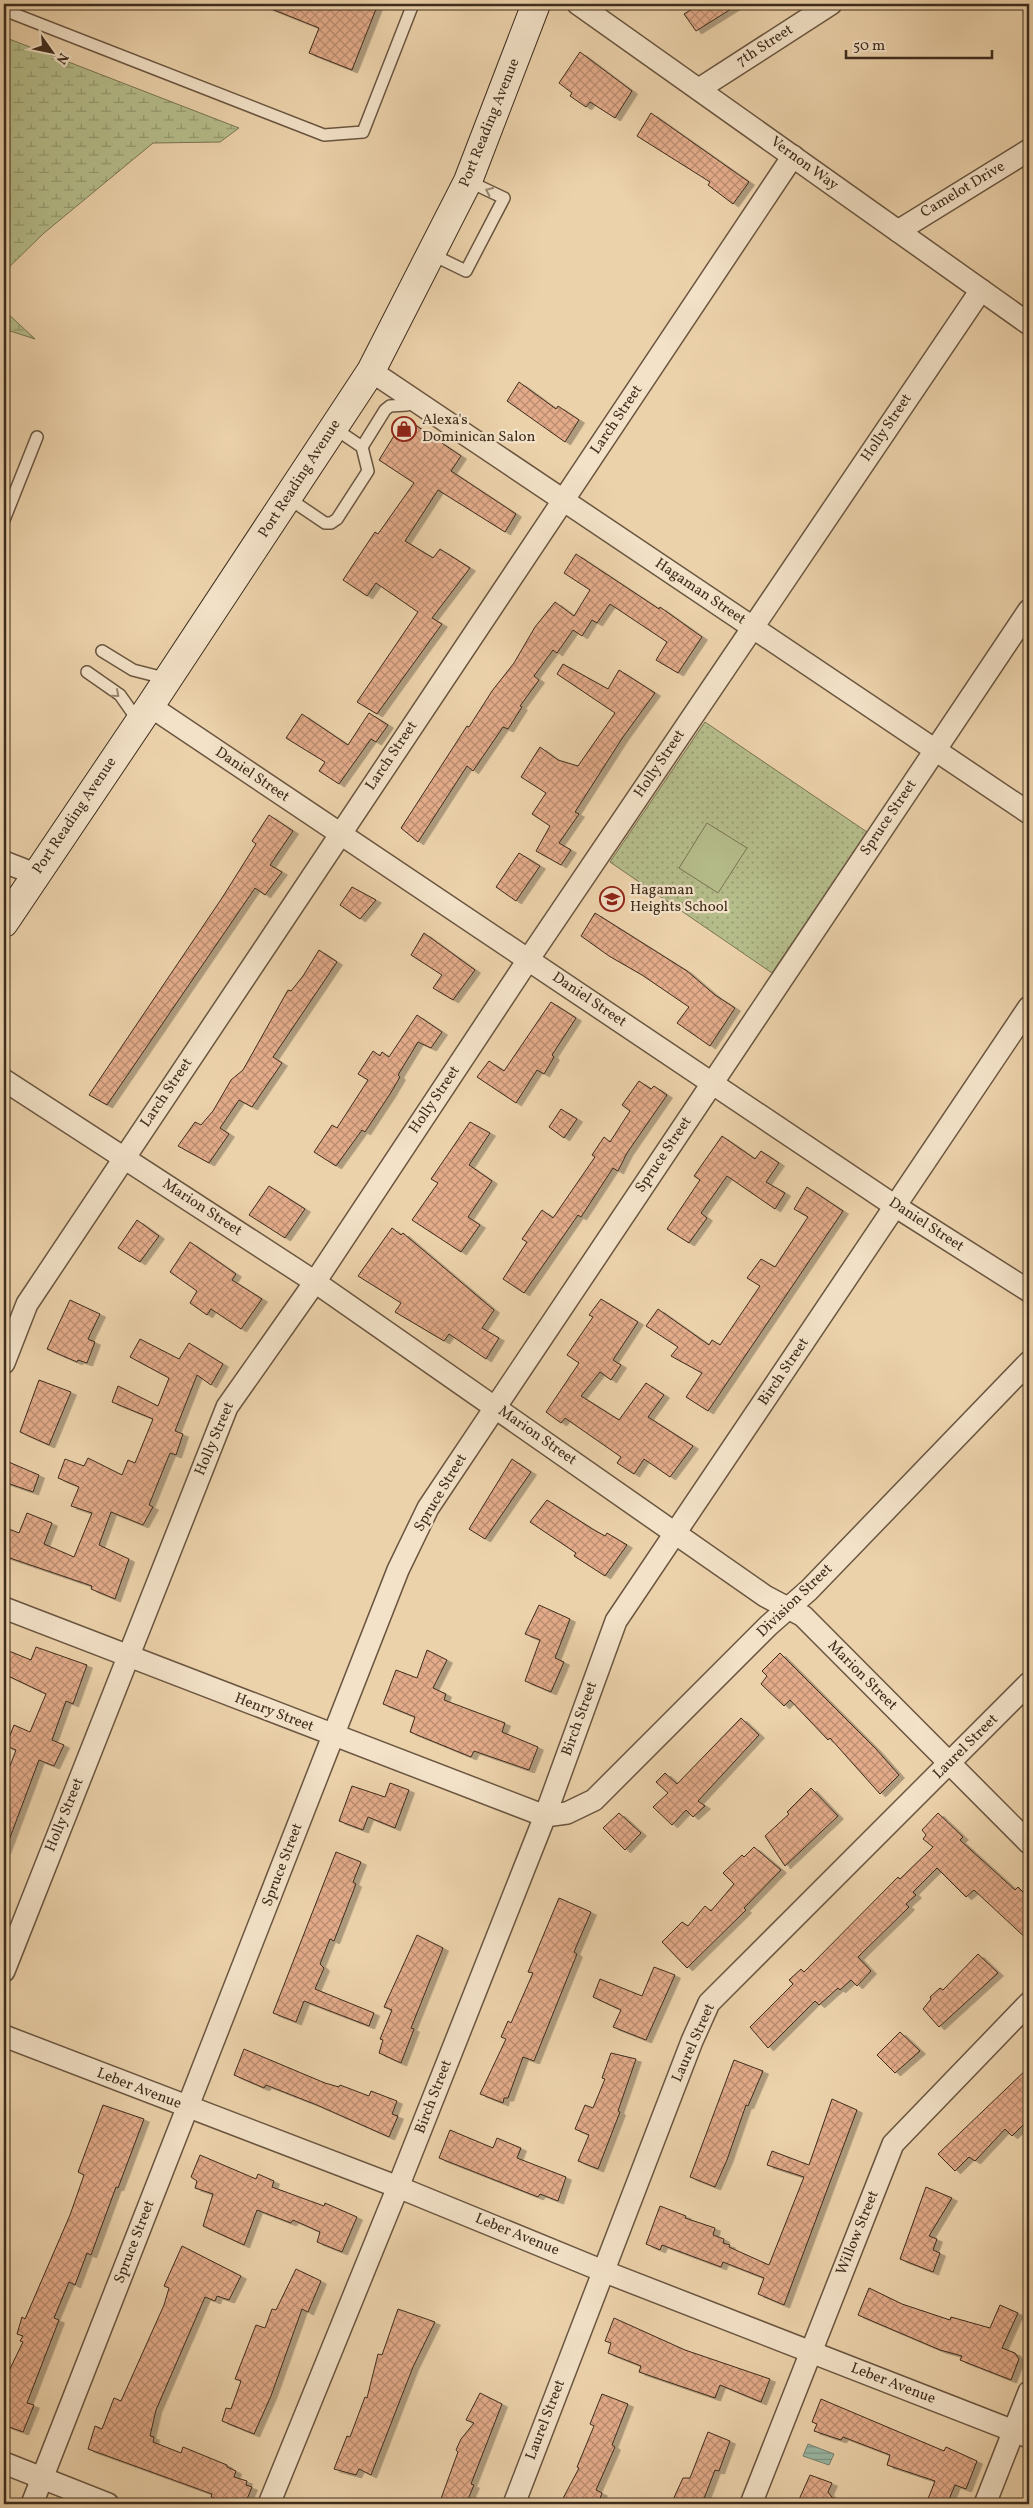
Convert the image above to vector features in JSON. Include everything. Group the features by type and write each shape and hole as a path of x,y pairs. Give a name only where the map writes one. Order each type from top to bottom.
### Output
{"street":[{"name":"Port Reading Avenue","path":"4,923 35,874 145,714 370,371 468,181 536,4"},
{"name":"Vernon Way","path":"578,4 1029,324"},
{"name":"7th Street","path":"699,89 831,4"},
{"name":"Camelot Drive","path":"898,230 1029,150"},
{"name":"Larch Street","path":"4,1363 27,1304 793,156"},
{"name":"Holly Street","path":"4,1971 227,1407 315,1282 528,960 980,290"},
{"name":"Hagaman Street","path":"370,371 1029,813"},
{"name":"Spruce Street","path":"32,2504 398,1570 428,1508 1029,610"},
{"name":"Daniel Street","path":"145,714 340,834 895,1206 1029,1291"},
{"path":"4,862 35,874"},
{"name":"Birch Street","path":"269,2504 398,2187 544,1816 616,1621 1029,1007"},
{"name":"Marion Street","path":"4,1080 315,1282 765,1596 803,1616 1029,1843"},
{"name":"Division Street","path":"544,1816 567,1813 594,1800 787,1608 809,1590 1029,1362"},
{"name":"Henry Street","path":"4,1608 544,1816"},
{"name":"Laurel Street","path":"514,2504 692,2041 709,2003 1029,1683"},
{"name":"Willow Street","path":"751,2504 893,2144 1029,2003"},
{"name":"Leber Avenue","path":"4,2036 398,2187 603,2271 1022,2434"},
{"path":"986,2504 1022,2434 1029,2392"},
{"path":"4,2464 108,2504"}],"lane":[{"path":"4,10 324,135 363,132 413,4"},
{"path":"431,254 466,271 504,198 468,181"},
{"path":"362,447 385,410 390,406 407,405 412,399"},
{"path":"288,498 325,523 332,523 337,519 368,471 362,447 334,428"},
{"path":"4,520 37,437"},
{"path":"102,651 133,670 168,679"},
{"path":"87,672 145,714"}],"green space":[{"path":"4,37 239,128 220,142 153,143 44,233 4,272"},
{"path":"4,310 35,339 4,329"},
{"path":"705,722 867,832 772,973 610,862"},
{"path":"707,823 747,848 718,893 679,868"}],"shaded area":[{"path":"808,2444 834,2454 829,2465 803,2456"}],"building":[{"path":"259,4 378,4 352,70 309,53 319,28"},
{"path":"700,4 739,4 696,31 684,14"},
{"path":"580,52 632,91 615,118 590,102 586,107 570,96 572,93 559,83"},
{"path":"651,113 749,182 733,204 708,185 710,182 637,136"},
{"path":"519,382 556,409 558,406 579,420 565,442 507,401"},
{"path":"405,418 461,456 451,471 516,514 505,532 438,490 405,541 433,558 440,549 470,568 432,618 442,624 377,714 357,702 418,612 376,583 367,596 343,580 375,532 378,534 414,483 379,460"},
{"path":"576,554 659,609 660,607 702,637 678,673 656,660 667,642 610,604 597,623 592,620 582,636 573,630 557,653 553,650 534,676 539,680 520,706 522,707 508,729 503,727 473,771 467,766 418,842 401,828 467,726 469,727 492,691 514,663 535,627 555,602 574,616 590,590 564,573"},
{"path":"563,664 608,689 619,670 655,693 623,737 575,812 579,814 559,843 571,850 561,865 536,851 550,826 532,814 546,793 521,777 540,747 558,760 578,766 615,713 557,674"},
{"path":"369,713 388,725 376,742 371,739 339,784 319,771 325,762 286,738 302,714 348,745"},
{"path":"269,815 293,831 270,865 282,872 265,895 255,888 107,1105 89,1095 222,898 256,844 252,841"},
{"path":"519,853 540,866 516,901 496,887"},
{"path":"352,887 376,900 360,919 340,905"},
{"path":"595,913 687,971 715,995 735,1008 710,1046 677,1023 689,1007 581,936"},
{"path":"424,933 475,970 453,1000 433,988 442,975 411,955"},
{"path":"319,950 337,962 273,1057 282,1063 252,1107 239,1100 220,1128 229,1134 209,1163 178,1146 195,1122 201,1125 213,1111 231,1080 243,1070 288,990 291,991 303,976"},
{"path":"551,1002 576,1018 552,1055 554,1057 544,1074 537,1070 516,1103 477,1077 489,1061 504,1071"},
{"path":"417,1015 442,1032 431,1048 418,1042 398,1075 400,1077 390,1094 365,1132 362,1130 336,1166 314,1152 332,1125 337,1128 368,1080 358,1074 373,1051 380,1056 382,1052 389,1057"},
{"path":"639,1081 651,1089 654,1086 667,1095 627,1153 618,1171 613,1168 581,1217 578,1215 524,1293 503,1279 527,1242 522,1239 542,1210 553,1218 595,1157 592,1155 604,1137 610,1142 630,1111 622,1105"},
{"path":"561,1109 577,1119 564,1138 549,1127"},
{"path":"470,1122 490,1133 469,1165 492,1181 468,1217 480,1225 461,1252 412,1220 438,1183 431,1179"},
{"path":"722,1136 755,1159 761,1151 779,1163 766,1182 785,1193 775,1209 727,1176 701,1213 707,1218 689,1243 667,1229 700,1180 694,1176"},
{"path":"269,1186 305,1209 285,1238 249,1215"},
{"path":"807,1187 843,1211 708,1411 686,1397 702,1373 671,1356 678,1347 646,1326 658,1309 709,1345 712,1340 720,1345 760,1286 747,1278 761,1259 775,1267 808,1217 794,1209"},
{"path":"137,1220 159,1236 140,1262 118,1248"},
{"path":"392,1228 401,1235 403,1233 494,1310 482,1328 499,1338 486,1359 449,1334 444,1341 395,1312 401,1303 358,1276"},
{"path":"190,1242 236,1274 232,1280 262,1299 241,1329 211,1309 207,1315 190,1303 197,1291 170,1272"},
{"path":"601,1299 638,1322 613,1360 621,1365 611,1380 600,1372 581,1396 619,1420 646,1383 664,1395 648,1417 693,1446 670,1477 644,1459 634,1474 617,1463 621,1457 565,1418 561,1423 546,1412 579,1363 567,1355 593,1317 589,1315"},
{"path":"70,1300 100,1314 88,1339 95,1342 87,1363 78,1360 77,1362 47,1349"},
{"path":"140,1339 179,1359 189,1343 223,1364 211,1385 197,1375 175,1431 183,1434 176,1455 170,1453 149,1505 153,1507 143,1525 111,1512 99,1545 129,1559 115,1599 91,1589 92,1586 4,1556 4,1527 19,1533 27,1513 52,1523 44,1544 74,1557 92,1513 71,1506 79,1487 58,1478 65,1459 84,1466 88,1458 122,1475 128,1460 135,1463 153,1419 112,1402 118,1386 158,1406 169,1378 130,1357"},
{"path":"39,1380 71,1392 49,1445 20,1432"},
{"path":"512,1459 531,1472 485,1539 469,1529"},
{"path":"4,1460 39,1475 33,1492 4,1482"},
{"path":"547,1500 594,1530 605,1536 607,1533 627,1545 605,1576 574,1556 576,1553 530,1522"},
{"path":"539,1605 570,1619 555,1658 564,1662 551,1692 525,1681 540,1640 525,1634"},
{"path":"36,1647 87,1665 73,1704 66,1701 52,1740 64,1745 54,1766 39,1760 5,1851 4,1782 16,1750 6,1746 14,1725 30,1732 46,1694 4,1674 4,1649 31,1660"},
{"path":"427,1650 447,1660 433,1688 446,1694 444,1700 505,1723 502,1732 538,1747 529,1770 474,1751 471,1757 410,1732 415,1717 383,1704 396,1670 417,1678"},
{"path":"780,1653 876,1749 899,1775 880,1794 830,1738 828,1740 790,1700 784,1706 761,1684 767,1676 762,1671"},
{"path":"741,1718 759,1735 698,1801 705,1806 693,1817 686,1810 672,1825 653,1807 668,1793 656,1782 665,1773 677,1784"},
{"path":"390,1783 409,1790 395,1828 368,1817 363,1830 339,1821 352,1786 385,1797"},
{"path":"811,1788 838,1816 785,1866 765,1836 789,1814 787,1812"},
{"path":"619,1813 641,1833 625,1850 603,1828"},
{"path":"938,1813 963,1837 960,1840 1015,1890 1018,1887 1029,1898 1029,1941 974,1890 966,1897 937,1868 913,1892 916,1895 906,1904 909,1907 858,1957 871,1971 857,1986 851,1980 840,1990 838,1988 819,2005 815,2001 768,2048 750,2027 793,1984 789,1980 801,1969 804,1972 898,1877 900,1879 933,1847 923,1839 926,1835 922,1830"},
{"path":"754,1847 781,1870 744,1908 746,1910 687,1968 662,1942 682,1922 688,1926 705,1906 711,1911 734,1884 723,1873 742,1855 744,1857"},
{"path":"336,1852 361,1862 353,1882 356,1884 334,1941 330,1939 320,1964 324,1968 315,1989 374,2013 369,2026 304,2001 296,2022 273,2013"},
{"path":"559,1898 591,1912 574,1952 577,1954 534,2061 523,2057 508,2098 504,2098 503,2103 480,2094 506,2039 501,2037 508,2021 511,2023 533,1973 528,1972"},
{"path":"417,1935 443,1948 411,2028 414,2029 401,2063 379,2053 383,2040 380,2039 392,2010 384,2007"},
{"path":"978,1954 998,1973 939,2027 923,2009 931,1999 930,1997 940,1988 943,1990"},
{"path":"654,1967 675,1975 646,2040 613,2027 621,2010 593,1997 600,1979 642,1996"},
{"path":"900,2032 920,2051 895,2073 877,2055"},
{"path":"244,2049 325,2083 339,2087 340,2085 369,2096 371,2091 397,2101 392,2114 398,2116 389,2137 317,2105 266,2085 264,2088 234,2075"},
{"path":"611,2053 636,2059 618,2111 620,2112 598,2169 578,2161 589,2135 575,2129 585,2105 593,2108 605,2079 602,2078"},
{"path":"734,2060 763,2071 748,2106 746,2105 727,2160 715,2187 690,2177"},
{"path":"1029,2067 1029,2119 1012,2136 1005,2129 975,2161 969,2157 955,2171 938,2154"},
{"path":"832,2099 857,2110 784,2305 758,2294 764,2278 723,2262 721,2267 662,2245 660,2250 646,2244 660,2206 686,2216 685,2218 715,2228 713,2235 724,2239 723,2243 769,2265 804,2177 767,2165 772,2151 809,2165"},
{"path":"103,2105 144,2119 91,2255 87,2253 75,2285 69,2282 54,2318 59,2320 27,2403 34,2405 23,2432 4,2425 4,2381 23,2342 20,2341 23,2336 17,2334 22,2317 25,2319 70,2215 84,2175 78,2172"},
{"path":"450,2130 493,2148 497,2138 521,2148 517,2158 566,2177 558,2201 540,2194 538,2197 439,2158"},
{"path":"200,2155 256,2179 258,2174 274,2181 272,2187 324,2206 325,2203 357,2217 342,2252 317,2242 320,2232 293,2220 291,2223 257,2210 244,2245 203,2226 213,2194 195,2188 197,2181 191,2177"},
{"path":"926,2187 952,2198 929,2236 937,2239 933,2250 940,2253 933,2272 900,2259"},
{"path":"182,2246 241,2276 229,2300 217,2296 215,2301 205,2297 156,2410 150,2436 154,2437 153,2442 181,2453 183,2447 227,2465 227,2467 236,2471 234,2477 247,2481 246,2485 252,2487 245,2504 229,2504 211,2497 212,2494 88,2449 95,2426 102,2429 114,2398 121,2401 164,2305 169,2288 164,2286"},
{"path":"296,2269 321,2281 308,2312 302,2309 271,2396 254,2434 222,2421 226,2408 231,2409 241,2381 235,2379 256,2325 265,2328 272,2309 276,2310"},
{"path":"869,2288 902,2304 950,2320 951,2317 990,2328 1000,2305 1018,2313 1002,2348 1015,2353 1019,2359 1011,2380 960,2360 962,2356 940,2350 858,2315"},
{"path":"398,2309 435,2322 413,2367 371,2475 359,2469 356,2475 334,2469 347,2436 350,2437 365,2397 367,2398 378,2354 382,2355"},
{"path":"614,2318 685,2350 770,2379 761,2402 720,2385 715,2398 639,2372 641,2366 608,2353 611,2343 605,2341"},
{"path":"480,2393 502,2404 471,2484 474,2485 466,2504 439,2504 458,2452 456,2450 461,2439 474,2423 466,2420"},
{"path":"602,2394 628,2404 612,2445 615,2447 596,2490 602,2493 598,2504 560,2504 579,2468 577,2467 594,2426 590,2424"},
{"path":"821,2399 944,2451 946,2447 977,2461 966,2489 955,2485 947,2504 926,2504 935,2481 887,2465 890,2455 843,2437 841,2440 814,2431 817,2424 812,2422"},
{"path":"708,2432 730,2441 719,2471 715,2470 702,2504 671,2504 683,2478 690,2478"},
{"path":"810,2475 832,2483 828,2492 837,2504 797,2504"}],"place":[{"name":"Alexa's Dominican Salon","path":"404,429"},
{"name":"Hagaman Heights School","path":"612,899"}]}
